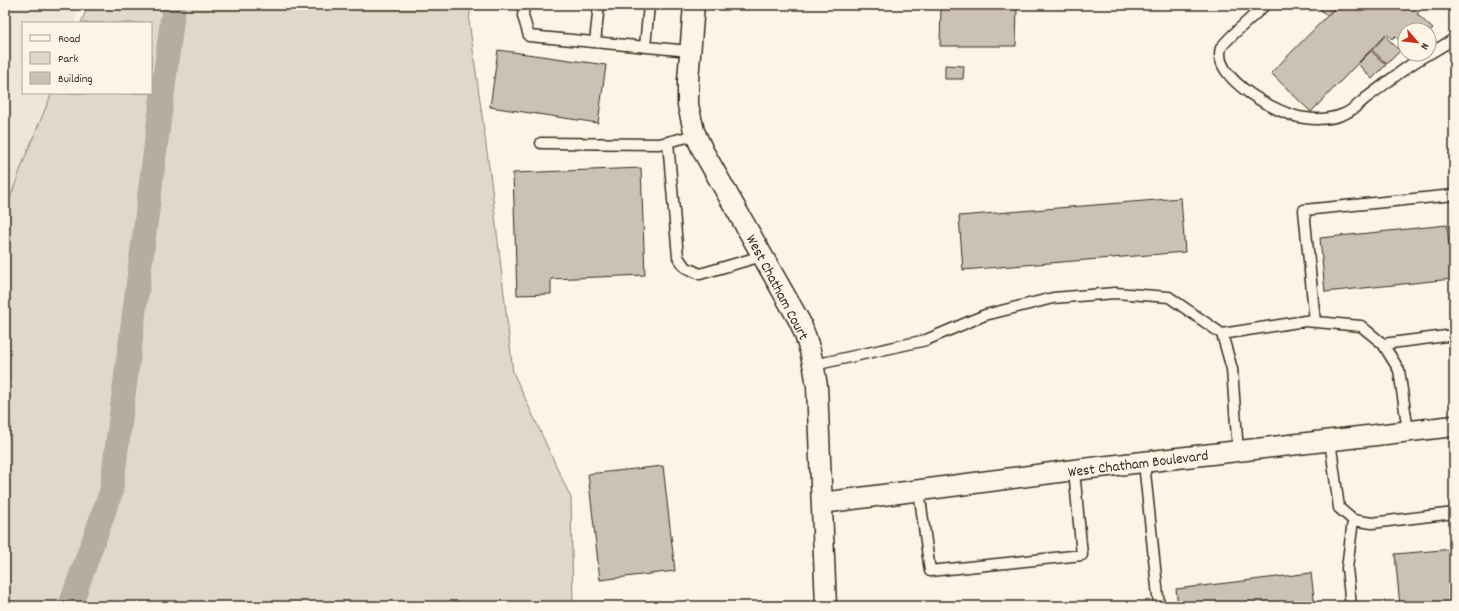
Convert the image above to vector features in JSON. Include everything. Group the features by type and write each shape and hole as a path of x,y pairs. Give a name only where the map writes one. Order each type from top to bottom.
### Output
{"street":[{"name":"West Chatham Court","path":"694,5 688,80 688,105 696,136 702,151 800,322 808,342 814,365 817,386 826,606"},
{"name":"West Chatham Boulevard","path":"822,503 1074,470 1454,426"}],"lane":[{"path":"524,5 523,16 529,36 690,51"},
{"path":"596,42 599,5"},
{"path":"644,46 649,5"},
{"path":"1265,5 1222,46 1220,57 1222,64 1230,76 1258,100 1280,110 1304,118 1325,118 1345,114 1418,62"},
{"path":"1437,49 1454,39"},
{"path":"541,143 659,144 696,136"},
{"path":"668,142 678,257 686,267 700,274 762,256"},
{"path":"1315,322 1304,210 1454,195"},
{"path":"814,365 926,340 985,315 1052,298 1116,293 1169,297 1222,334 1232,369 1238,452"},
{"path":"1222,334 1305,321 1360,326 1383,344 1399,370 1408,431"},
{"path":"1383,344 1454,335"},
{"path":"1330,440 1339,508 1353,520 1372,523 1454,512"},
{"path":"1144,463 1159,606"},
{"path":"919,491 930,571 1082,555 1074,470"},
{"path":"1351,606 1347,568 1353,520"}],"shaded area":[{"path":"5,5 79,5 75,22 22,22 22,94 58,94 5,312"}],"green space":[{"path":"88,5 471,5 469,21 491,181 513,372 571,498 573,606 5,606 5,447 11,426 5,393 5,212 25,157 52,94 152,94 152,22 81,22"}],"building":[{"path":"941,5 1017,5 1016,46 940,46"},
{"path":"1316,5 1334,5 1336,6 1327,16"},
{"path":"1338,5 1426,5 1417,14 1426,22 1397,22 1397,38 1395,36 1392,39 1386,34 1311,112 1271,73"},
{"path":"1385,36 1397,48 1397,54 1387,64 1372,50"},
{"path":"498,50 606,65 598,123 490,107"},
{"path":"1371,51 1386,65 1372,79 1358,64"},
{"path":"945,65 964,66 963,79 945,79"},
{"path":"641,168 645,275 551,279 551,294 517,295 513,173"},
{"path":"1181,198 1185,252 963,270 959,216"},
{"path":"1447,225 1452,279 1325,292 1320,238"},
{"path":"663,466 675,571 600,580 588,474"},
{"path":"1454,549 1454,606 1400,606 1395,554"},
{"path":"1311,573 1315,606 1178,606 1176,589"},
{"path":"687,602 688,606 656,606"}],"waterway":[{"path":"70,606 111,492 174,5"}]}
